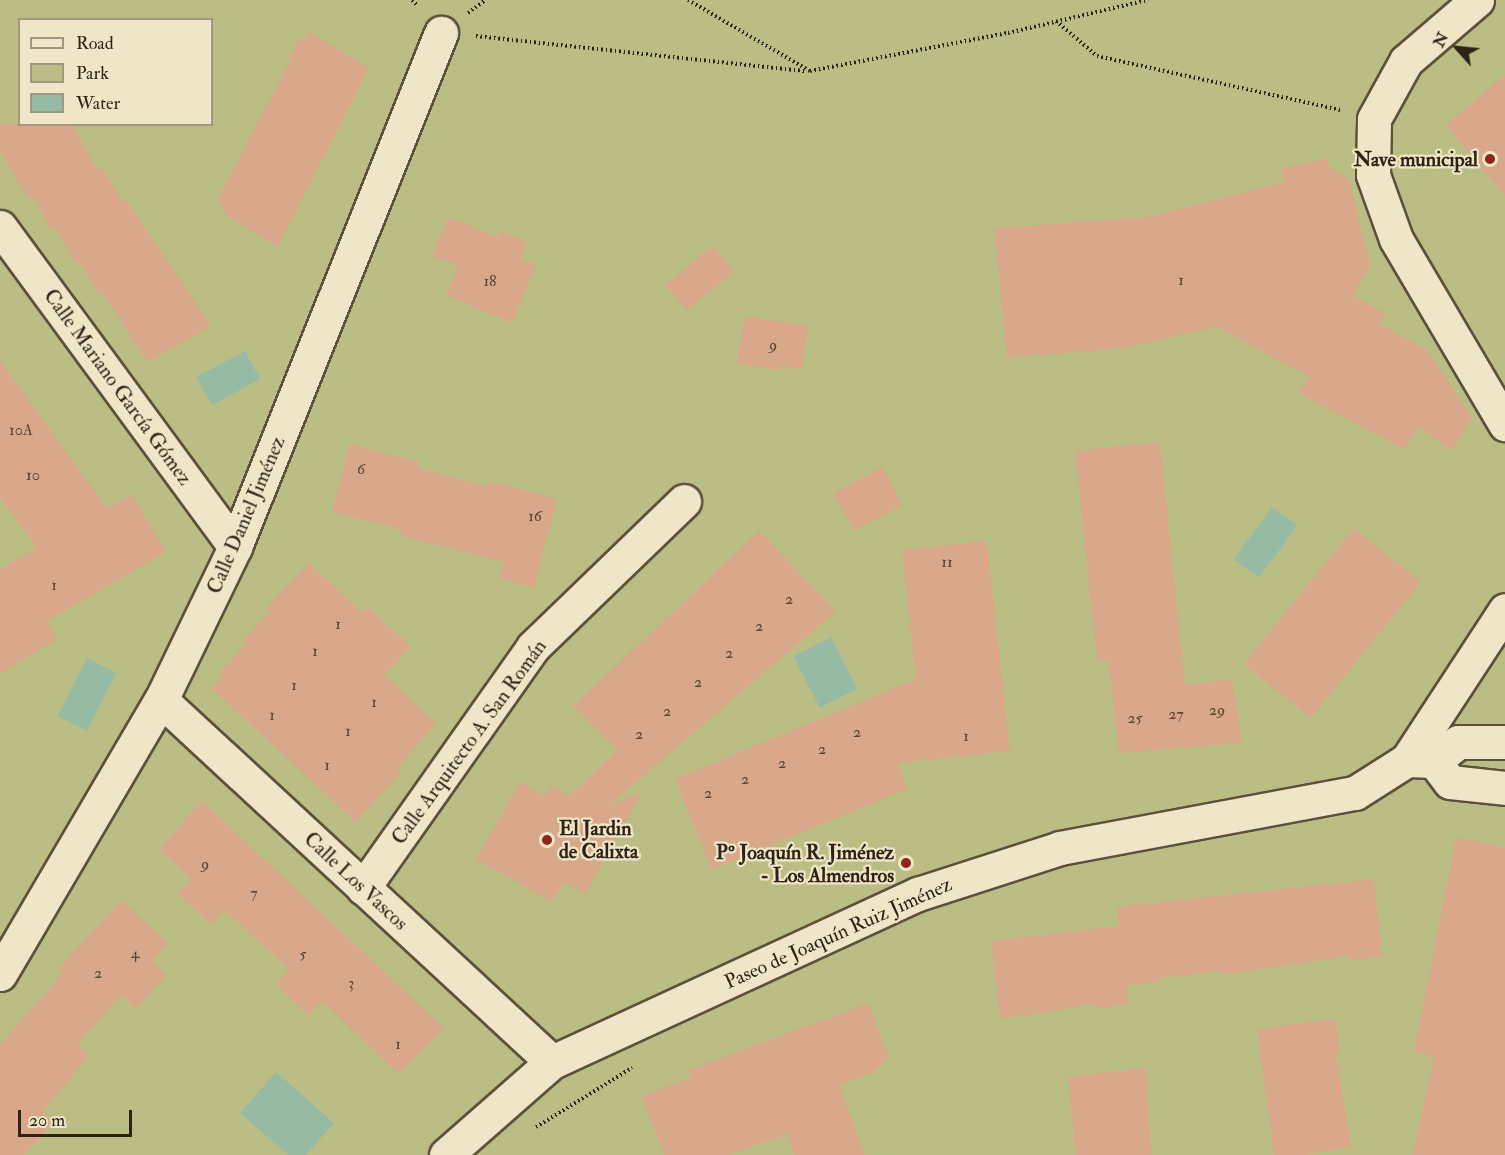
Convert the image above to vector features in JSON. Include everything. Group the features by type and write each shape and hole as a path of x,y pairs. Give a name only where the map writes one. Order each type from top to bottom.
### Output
{"street":[{"path":"1478,0 1406,61 1374,119 1373,175 1396,239 1505,424"},
{"name":"Calle Daniel Jiménez","path":"0,974 161,700 235,548 441,33"},
{"name":"Calle Mariano García Gómez","path":"0,227 235,548"},
{"name":"Calle Arquitecto A. San Román","path":"363,888 533,647 684,501"},
{"name":"Paseo de Joaquín Ruiz Jiménez","path":"1421,761 1505,610"},
{"name":"Calle Los Vascos","path":"161,700 552,1062"},
{"name":"Paseo de Joaquín Ruiz Jiménez","path":"446,1155 552,1062 918,894 1060,848 1355,793 1458,742 1505,742"},
{"path":"1421,761 1450,782 1505,788"}],"path":[{"path":"412,0 441,33 810,71 1148,0"},
{"path":"688,0 810,71"},
{"path":"1056,21 1097,56 1374,119"},
{"path":"532,1130 637,1065"}],"green space":[{"path":"0,0 1505,0 1505,1155 0,1155"}],"water":[{"path":"245,351 260,379 211,405 196,377"},
{"path":"1272,507 1297,525 1259,578 1234,560"},
{"path":"831,637 857,689 820,708 794,656"},
{"path":"87,658 116,673 87,731 57,716"},
{"path":"276,1072 334,1123 306,1155 288,1155 240,1113"}],"building":[{"path":"309,32 369,68 278,246 226,215 218,199 291,59 289,55 299,38 306,39"},
{"name":"Nave municipal","path":"1505,75 1505,196 1446,125"},
{"path":"0,124 73,126 97,169 103,169 122,201 127,201 211,326 147,362 104,294 100,296 80,261 76,264 57,228 52,231 33,196 28,199 0,150"},
{"path":"1327,158 1330,168 1349,180 1370,265 1353,296 1385,313 1379,324 1427,350 1472,418 1451,450 1419,427 1404,449 1299,393 1309,376 1216,327 1124,348 1007,358 994,228 1149,217 1284,182 1281,169"},
{"path":"449,217 498,237 501,231 527,242 520,259 536,265 512,323 446,295 458,266 432,256"},
{"path":"713,246 734,272 686,310 666,284"},
{"path":"744,317 808,325 802,369 782,366 781,370 737,364"},
{"path":"0,360 107,508 132,494 166,552 47,621 57,639 0,673 0,569 37,548 0,497"},
{"path":"1160,442 1185,685 1232,679 1242,743 1119,753 1108,660 1097,661 1075,451"},
{"path":"350,444 420,462 418,468 488,487 489,481 557,499 534,588 499,578 504,562 401,536 402,530 332,512"},
{"path":"882,467 902,505 854,531 833,493"},
{"path":"1354,528 1421,582 1311,718 1244,664"},
{"path":"759,531 836,611 607,807 642,792 585,894 564,882 552,902 476,859 520,782 544,796 551,785 569,796 617,750 573,706"},
{"path":"987,541 1010,751 897,763 907,789 712,869 675,779 916,679 902,550"},
{"path":"309,563 362,613 368,607 411,647 384,675 436,723 397,769 401,772 356,822 211,688 223,676 219,673 246,644 243,640 270,612 266,608"},
{"path":"202,801 444,1028 399,1074 322,1001 309,1016 276,984 289,969 224,910 211,924 177,893 191,879 159,849"},
{"path":"1456,837 1505,848 1505,1155 1413,1155 1434,1056 1414,1052"},
{"path":"1374,879 1382,957 1349,960 1349,956 1221,975 1221,971 1159,978 1159,982 1126,985 1128,1005 1095,1008 1095,1004 1000,1019 991,941 1119,926 1117,907"},
{"path":"121,900 168,943 152,961 166,975 136,1009 121,995 78,1044 90,1055 42,1112 52,1121 42,1136 24,1155 0,1155 0,1045 63,973 59,968"},
{"path":"869,1003 889,1058 873,1072 839,1085 865,1155 794,1155 787,1134 728,1155 664,1155 642,1096 691,1078 688,1070"},
{"path":"1336,1019 1339,1052 1336,1053 1351,1147 1305,1155 1274,1155 1257,1029"},
{"path":"1146,1068 1151,1155 1076,1155 1068,1077"}],"place":[{"name":"Nave municipal","path":"1490,159"},
{"name":"El Jardin de Calixta","path":"547,840"},
{"name":"Pº Joaquín R. Jiménez - Los Almendros","path":"906,863"}]}
